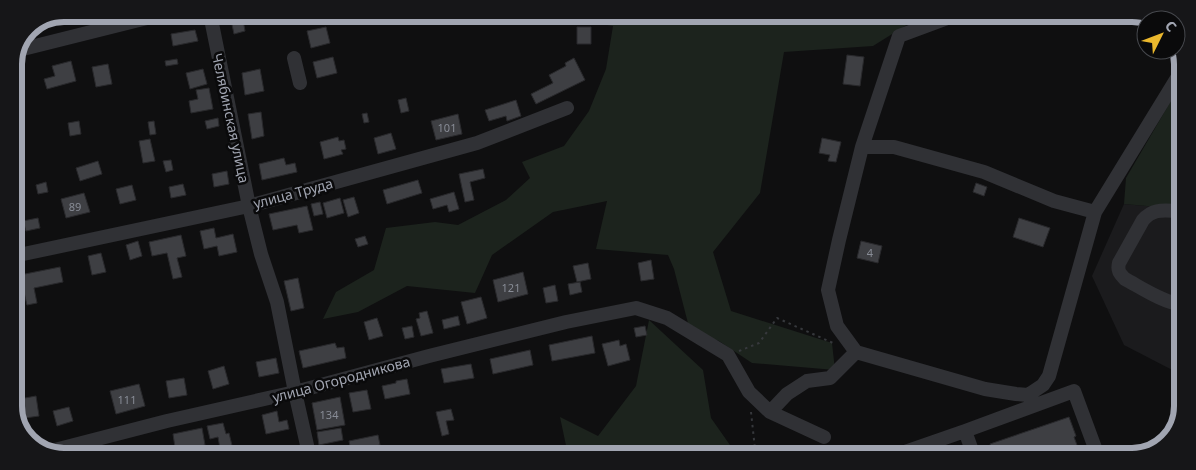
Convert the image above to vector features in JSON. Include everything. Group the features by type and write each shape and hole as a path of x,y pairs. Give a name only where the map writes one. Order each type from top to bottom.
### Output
{"street":[{"path":"26,48 131,22"},
{"name":"Челябинская улица","path":"212,22 249,206 261,254 277,302 308,448"},
{"path":"937,22 899,36 862,147 828,290 837,326 856,352 985,389 1028,395 1043,385 1049,376 1095,212 1173,85"},
{"path":"294,58 300,83"},
{"name":"улица Труда","path":"23,254 249,206 477,143 567,108"},
{"path":"862,147 894,147 984,172 1054,201 1095,212"},
{"path":"1173,211 1158,211 1147,215 1138,228 1118,268 1120,274 1125,279 1174,304"},
{"name":"улица Огородникова","path":"63,448 167,421 295,392 566,322 636,308 667,318 728,355"},
{"path":"770,412 787,394 807,381 830,378 856,352"},
{"path":"728,355 748,392 770,412 824,437"},
{"path":"916,448 1074,391 1095,448"},
{"path":"965,431 971,448"}],"path":[{"path":"728,355 759,342 777,318 856,352"},
{"path":"748,392 755,448"}],"shaded area":[{"path":"589,22 911,22 873,46 784,52 760,193 713,252 731,311 832,343 835,370 752,363 719,341 690,331 674,269 668,255 596,249 607,201 553,212 492,255 475,293 407,286 358,312 323,319 336,292 374,270 386,228 435,222 458,225 506,200 530,178 522,162 564,146 589,111 606,69 613,26"},
{"path":"1173,97 1173,208 1124,204 1126,178"},
{"path":"1124,204 1173,208 1174,371 1124,345 1092,276"},
{"path":"649,320 703,370 711,418 732,448 567,448 560,417 598,436 636,386"}],"building":[{"path":"231,22 243,22 245,31 234,34"},
{"path":"326,27 330,43 311,48 307,31"},
{"path":"577,27 591,27 591,44 577,44"},
{"path":"195,30 198,41 173,46 171,34"},
{"path":"847,55 864,57 860,86 843,84"},
{"path":"333,57 337,73 317,78 313,62"},
{"path":"574,58 585,80 536,104 531,94 553,83 549,75 566,66 565,63"},
{"path":"177,59 178,64 166,66 165,61"},
{"path":"71,61 76,81 47,89 44,79 55,76 52,66"},
{"path":"108,64 112,84 96,87 92,67"},
{"path":"203,69 207,84 190,89 186,73"},
{"path":"260,69 264,91 245,95 242,73"},
{"path":"209,88 213,109 191,113 189,101 198,99 196,90"},
{"path":"406,98 409,111 401,113 398,100"},
{"path":"516,100 521,116 507,121 506,116 489,121 485,110"},
{"path":"261,112 264,136 252,139 248,114"},
{"path":"367,113 369,122 364,123 362,114"},
{"path":"458,114 462,134 436,140 431,121"},
{"path":"218,118 219,126 207,129 205,121"},
{"path":"79,121 81,134 70,136 68,123"},
{"path":"154,121 156,134 150,135 148,122"},
{"path":"391,133 396,149 378,154 374,138"},
{"path":"338,137 339,141 344,140 346,149 341,150 343,154 324,159 320,142"},
{"path":"822,138 841,142 836,162 828,161 830,155 819,153"},
{"path":"150,139 155,161 143,163 139,141"},
{"path":"284,158 286,165 295,163 297,172 262,180 259,164"},
{"path":"171,160 173,170 166,172 163,161"},
{"path":"98,161 102,174 80,181 76,168"},
{"path":"483,169 485,178 470,182 474,200 465,202 459,174"},
{"path":"227,171 229,184 214,187 212,174"},
{"path":"418,180 422,193 387,204 383,190"},
{"path":"46,182 48,192 38,194 36,185"},
{"path":"976,183 987,187 984,196 973,192"},
{"path":"183,184 186,195 171,198 169,187"},
{"path":"132,185 136,200 120,204 116,189"},
{"path":"454,192 459,209 449,212 447,205 433,209 430,199"},
{"path":"84,193 90,212 66,218 61,199"},
{"path":"354,197 359,213 348,217 343,200"},
{"path":"340,198 344,213 327,218 323,203"},
{"path":"320,202 323,214 314,216 311,204"},
{"path":"307,206 313,230 299,233 297,225 273,230 269,214"},
{"path":"38,218 40,228 26,231 23,221"},
{"path":"1019,218 1050,228 1043,247 1013,237"},
{"path":"214,228 216,238 233,234 237,252 219,256 217,246 204,249 200,231"},
{"path":"181,235 186,256 177,258 182,277 173,279 167,253 152,256 149,242"},
{"path":"365,236 368,244 358,247 355,239"},
{"path":"138,241 142,256 130,260 126,245"},
{"path":"861,241 882,246 878,263 857,258"},
{"path":"101,253 106,272 92,275 88,256"},
{"path":"651,260 654,279 641,281 638,263"},
{"path":"588,263 591,279 577,282 573,266"},
{"path":"60,267 63,282 34,288 37,303 27,305 23,286 23,274"},
{"path":"523,272 528,294 498,302 493,280"},
{"path":"298,278 304,308 291,311 284,281"},
{"path":"580,282 582,292 570,295 568,284"},
{"path":"555,285 558,301 546,303 543,288"},
{"path":"481,297 487,318 467,324 461,302"},
{"path":"427,311 433,333 421,336 416,319 420,318 419,313"},
{"path":"458,316 460,325 444,329 442,320"},
{"path":"377,318 383,336 369,340 364,322"},
{"path":"412,326 414,337 405,339 402,328"},
{"path":"645,326 647,335 636,337 634,328"},
{"path":"592,336 595,353 552,361 549,345"},
{"path":"619,340 620,346 626,344 630,360 608,366 602,344"},
{"path":"335,343 337,348 344,347 346,358 303,368 299,351"},
{"path":"530,350 533,365 493,374 490,359"},
{"path":"276,358 279,373 259,377 256,362"},
{"path":"471,364 474,378 444,383 441,369"},
{"path":"224,366 229,384 213,389 208,371"},
{"path":"184,378 187,395 169,398 166,381"},
{"path":"407,379 410,394 385,399 382,386"},
{"path":"139,384 145,406 116,414 110,391"},
{"path":"367,390 371,409 353,412 349,393"},
{"path":"36,396 39,416 25,418 23,398"},
{"path":"340,397 345,425 317,430 312,403"},
{"path":"69,407 73,421 57,426 53,411"},
{"path":"451,409 454,420 446,421 449,434 442,436 436,412"},
{"path":"277,411 279,422 287,420 289,429 266,434 262,415"},
{"path":"1069,417 1078,448 991,448 990,444"},
{"path":"223,423 226,434 229,433 233,448 220,448 218,437 210,439 207,426"},
{"path":"202,428 205,445 192,448 175,448 173,434"},
{"path":"341,428 343,440 319,445 317,432"},
{"path":"378,435 380,445 366,448 350,448 349,441"}]}
